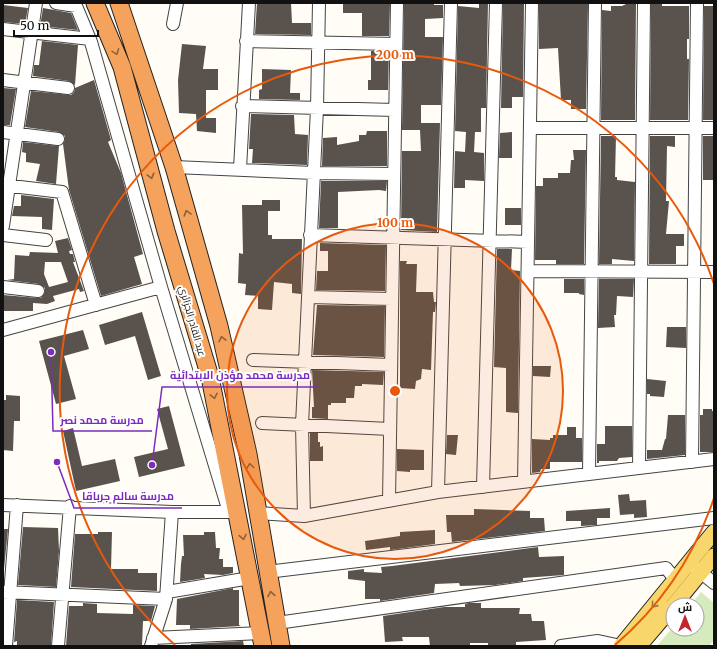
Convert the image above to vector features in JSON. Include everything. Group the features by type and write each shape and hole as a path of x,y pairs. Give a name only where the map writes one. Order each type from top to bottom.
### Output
{"highway":[{"name":"عبد القادر الجزائري","path":"95,3 122,67 166,231 210,377 233,512 250,578 262,639"},
{"path":"119,3 174,166 219,326 248,454 280,646"}],"main road":[{"path":"621,646 714,532"},
{"path":"680,597 714,556"},
{"path":"639,646 665,615"}],"street":[{"path":"3,226 6,185 16,134 30,32 36,3"},
{"path":"3,505 70,506 172,512 233,512 161,287 90,39 75,4 56,3"},
{"path":"173,24 177,3"},
{"path":"240,169 242,106 249,3"},
{"path":"304,516 302,425 317,108 319,3"},
{"path":"389,501 397,3"},
{"path":"438,492 451,3"},
{"path":"483,487 496,3"},
{"path":"524,482 529,271 528,242 532,3"},
{"path":"589,474 595,3"},
{"path":"639,468 644,3"},
{"path":"692,462 697,3"},
{"path":"3,29 90,39"},
{"path":"246,41 396,44"},
{"path":"3,80 68,88"},
{"path":"242,106 395,110"},
{"path":"530,128 714,128"},
{"path":"3,132 58,139"},
{"path":"174,166 314,173 394,174"},
{"path":"6,185 62,192 96,305"},
{"path":"3,235 46,240"},
{"path":"310,235 528,242"},
{"path":"529,271 714,272"},
{"path":"3,287 38,291"},
{"path":"3,330 161,287"},
{"path":"308,298 392,299"},
{"path":"253,360 391,365"},
{"path":"262,423 390,429"},
{"path":"257,513 304,516 438,492 714,459"},
{"path":"6,646 6,592 17,505"},
{"path":"58,646 70,506"},
{"path":"172,512 166,595 152,642 262,639"},
{"path":"268,572 714,518"},
{"path":"688,563 714,583"},
{"path":"276,623 666,568 675,579"},
{"path":"6,592 166,595 250,578"},
{"path":"561,646 598,641 621,646"}],"green space":[{"path":"701,592 714,603 714,640 709,646 657,646 665,636 705,637 705,597 697,597"}],"building":[{"path":"257,3 291,3 292,23 311,23 311,35 255,34"},
{"path":"343,3 390,3 389,36 362,36 362,13 343,13"},
{"path":"404,3 434,3 434,5 443,5 443,18 425,19 425,37 443,37 441,105 421,105 421,123 440,123 437,232 401,230 402,151 421,151 420,130 402,130"},
{"path":"479,3 488,3 486,108 481,108 481,132 475,132 474,152 484,153 484,181 465,180 465,188 454,188 455,151 465,152 466,132 455,131 458,6 479,8"},
{"path":"503,3 524,3 523,97 512,97 512,108 501,108"},
{"path":"539,3 588,3 586,109 571,109 571,100 561,100 558,48 539,49"},
{"path":"628,3 636,3 635,120 601,120 602,10 611,11 611,6 622,6"},
{"path":"651,3 662,3 662,6 689,6 689,39 687,39 687,59 689,59 688,120 650,120"},
{"path":"3,5 28,8 25,24 3,22"},
{"path":"704,6 714,6 714,120 703,120"},
{"path":"43,8 71,13 78,30 40,26"},
{"path":"42,41 78,45 75,85 69,81 33,76 34,65 39,65"},
{"path":"182,44 206,46 203,69 218,69 218,90 206,90 206,118 216,118 216,133 197,131 196,114 179,113 178,80"},
{"path":"371,51 389,51 388,90 368,90 368,80 371,80"},
{"path":"262,69 291,70 290,93 300,93 300,100 259,99 259,90 262,89"},
{"path":"94,80 111,140 108,142 121,173 143,254 134,257 142,284 101,296 69,190 63,144 65,136 59,132 25,127 31,91 71,95 75,88"},
{"path":"3,88 16,89 10,125 3,125"},
{"path":"251,114 294,115 295,134 308,135 307,165 252,163 253,149 249,149"},
{"path":"367,131 387,131 387,166 322,166 323,138 337,137 337,145 359,141 359,135 366,135"},
{"path":"512,132 512,158 499,158 500,133"},
{"path":"601,136 616,136 615,177 617,177 617,180 635,182 634,261 612,259 612,264 599,264"},
{"path":"650,136 675,136 675,147 667,146 666,201 669,201 666,234 684,234 684,246 676,246 676,264 649,264"},
{"path":"703,136 714,136 714,180 703,180"},
{"path":"23,142 59,146 56,184 36,181 40,164 26,162 26,153 22,152"},
{"path":"573,150 586,150 584,264 556,264 556,260 535,260 536,186 543,186 543,178 558,178 558,173 570,173 571,160 574,160"},
{"path":"321,181 387,181 386,191 338,192 338,228 319,228"},
{"path":"21,195 54,199 52,230 42,229 42,217 12,216 14,206 21,206"},
{"path":"262,200 280,200 280,211 268,211 268,235 272,235 272,239 302,239 301,294 292,293 292,284 274,282 272,310 258,309 258,296 245,295 246,284 238,283 239,253 243,254 242,205 262,205"},
{"path":"505,208 521,208 521,225 505,225"},
{"path":"68,238 72,250 69,251 70,254 73,254 75,262 73,262 84,291 80,292 79,289 53,296 55,301 47,304 33,303 33,311 3,311 3,295 41,298 45,292 45,288 39,284 7,280 14,279 15,255 29,256 30,252 58,253 55,241","holes":["45,262 61,262 68,282 49,287 44,274"]},
{"path":"320,243 386,245 385,291 316,290 317,271 328,271 328,251 320,251"},
{"path":"497,249 512,249 511,270 520,271 518,413 506,412 506,368 494,367"},
{"path":"400,261 407,261 406,264 417,264 416,292 433,292 434,302 436,302 435,312 433,312 431,370 422,369 421,379 416,381 415,389 400,388"},
{"path":"564,279 584,279 584,295 579,293 564,293"},
{"path":"599,279 634,279 633,297 617,296 616,315 614,315 615,327 598,328"},
{"path":"317,305 385,306 384,357 313,355"},
{"path":"142,312 161,376 148,380 135,336 105,345 99,325"},
{"path":"667,327 686,327 686,348 666,347"},
{"path":"83,330 89,349 64,356 76,399 56,404 39,341"},
{"path":"533,366 551,366 550,377 533,376"},
{"path":"312,370 384,372 383,385 362,384 362,386 355,386 354,398 346,398 346,403 331,403 331,405 328,405 328,419 312,418 312,407 314,407"},
{"path":"647,379 666,381 664,397 650,396 650,394 647,394"},
{"path":"6,395 20,396 20,421 14,421 13,451 3,450 3,400 6,400"},
{"path":"169,406 185,466 139,477 134,457 168,449 157,409"},
{"path":"703,409 712,409 712,411 714,411 714,452 700,452 700,415 703,415"},
{"path":"668,415 685,415 685,455 647,459 647,450 662,450 666,439"},
{"path":"605,426 632,426 632,457 619,458 617,461 599,461 599,463 597,463 597,444 605,444"},
{"path":"567,427 576,427 576,438 582,438 582,462 550,462 550,469 541,469 540,472 532,473 532,439 550,440 550,438 553,438 553,435 567,435"},
{"path":"73,428 82,466 115,459 120,481 76,491 63,431"},
{"path":"310,433 318,433 318,442 320,442 320,447 323,446 323,461 310,461"},
{"path":"447,435 458,435 456,455 446,454"},
{"path":"397,449 424,450 424,470 410,470 410,472 397,471"},
{"path":"629,494 630,501 646,500 647,517 634,518 634,514 620,515 618,495"},
{"path":"610,508 610,518 597,518 597,525 581,526 581,521 566,521 566,511"},
{"path":"474,509 530,511 530,518 544,518 545,531 452,542 451,532 447,532 446,515 474,515"},
{"path":"23,527 58,528 59,551 56,587 18,585"},
{"path":"3,529 8,529 4,569 3,569"},
{"path":"435,530 435,544 390,550 390,547 366,550 365,541 400,536 400,532"},
{"path":"98,532 112,532 111,569 138,569 138,573 157,573 157,591 71,587 75,534 98,534"},
{"path":"204,532 215,532 216,548 220,548 219,559 223,559 223,567 233,567 233,573 223,575 204,574 205,578 180,582 182,556 184,556 183,535 204,535"},
{"path":"538,547 539,557 564,556 564,575 523,578 523,581 495,585 460,586 459,583 435,584 434,593 380,601 380,599 365,599 365,581 348,579 348,571 364,569 364,572 382,573 381,567"},
{"path":"233,588 233,590 239,590 239,625 241,626 190,629 190,625 176,625 177,599"},
{"path":"17,600 54,602 51,646 17,646 17,641 14,642"},
{"path":"83,603 97,604 97,613 133,614 133,605 155,606 151,621 143,621 142,646 66,646 69,606 83,606"},
{"path":"481,603 481,608 520,608 519,614 531,614 532,621 544,621 546,640 516,642 516,645 488,645 488,643 470,643 470,646 430,646 429,637 402,637 403,641 385,642 383,616 444,607 465,607 465,604"},
{"path":"243,641 244,646 191,646 191,644"}],"place":[{"name":"مدرسة محمد نصر","path":"51,352"},
{"name":"مدرسة سالم جرباقا","path":"57,462"},
{"name":"مدرسة محمد مؤذن الابتدائية","path":"152,465"}]}
